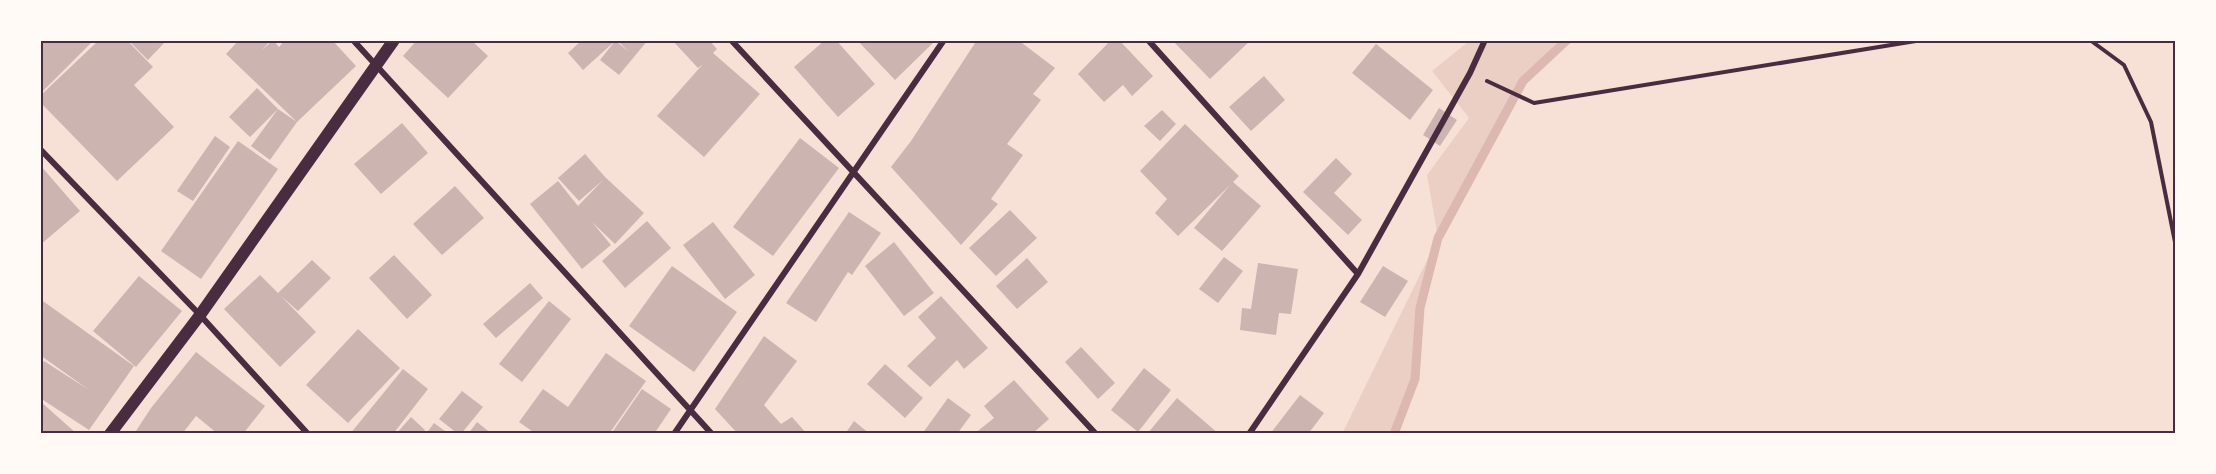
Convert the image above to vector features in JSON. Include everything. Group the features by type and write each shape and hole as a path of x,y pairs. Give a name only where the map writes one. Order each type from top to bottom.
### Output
{"main road":[{"path":"110,434 200,315 394,40"}],"street":[{"path":"353,40 712,434"},
{"path":"731,40 1096,434"},
{"path":"674,434 944,40"},
{"path":"1148,40 1358,274"},
{"path":"1249,434 1358,274 1470,72 1485,40"},
{"path":"40,149 200,315 308,434"}],"path":[{"path":"1495,86 1534,103 1922,40"},
{"path":"2090,40 2124,64 2151,122 2175,248"}],"shaded area":[{"path":"1469,41 1567,41 1523,81 1438,238 1427,175 1469,118 1432,71"},
{"path":"1438,238 1420,308 1415,379 1394,433 1342,434"}],"building":[{"path":"40,40 94,40 40,94"},
{"path":"99,40 127,40 153,67 134,85 174,127 117,181 40,102 40,96"},
{"path":"128,40 163,40 165,42 148,60"},
{"path":"239,40 271,40 262,50 273,40 279,47 285,40 332,40 356,66 297,122 226,54"},
{"path":"417,40 471,40 488,56 448,98 403,56"},
{"path":"582,40 615,40 630,53 617,40 648,40 619,75 600,60 615,41 583,70 568,53"},
{"path":"672,40 709,40 717,49 713,53 760,94 704,157 657,116 703,64 698,68"},
{"path":"825,40 836,40 875,84 838,117 794,67"},
{"path":"857,40 936,40 895,80"},
{"path":"977,40 1018,40 1055,68 1033,94 1041,100 1007,144 1023,155 991,199 998,204 961,245 891,167 911,141"},
{"path":"1111,40 1119,40 1153,76 1132,96 1123,85 1104,102 1078,74"},
{"path":"1172,40 1251,40 1210,79"},
{"path":"1376,44 1433,90 1410,120 1352,73"},
{"path":"1264,76 1285,100 1251,131 1229,107"},
{"path":"257,88 278,109 250,137 229,117"},
{"path":"1439,108 1457,120 1440,146 1423,135"},
{"path":"278,109 297,122 270,160 251,146"},
{"path":"1162,110 1176,124 1160,141 1144,126"},
{"path":"402,123 428,153 381,194 354,164"},
{"path":"1185,124 1239,176 1233,182 1261,206 1222,251 1194,228 1230,185 1178,236 1155,213 1167,199 1140,171"},
{"path":"215,136 230,147 193,201 177,191"},
{"path":"800,138 839,168 773,256 733,227"},
{"path":"238,141 278,169 201,279 161,251"},
{"path":"585,154 605,177 644,213 615,244 592,222 611,245 582,269 530,204 558,181 578,206 603,180 579,201 558,178"},
{"path":"1336,158 1352,174 1334,193 1362,220 1348,235 1303,192"},
{"path":"40,165 80,211 40,245"},
{"path":"455,186 484,218 442,255 413,224"},
{"path":"1010,210 1037,238 996,276 969,248"},
{"path":"849,212 881,233 852,275 848,272 816,322 786,303"},
{"path":"647,221 671,248 625,288 602,261"},
{"path":"713,222 755,275 725,299 683,245"},
{"path":"894,242 934,293 904,316 865,266"},
{"path":"394,255 432,295 407,319 369,278"},
{"path":"1224,257 1243,271 1218,303 1199,289"},
{"path":"1027,258 1048,282 1017,309 996,286"},
{"path":"312,260 331,278 298,311 281,296 316,332 280,367 224,309 260,275 278,293"},
{"path":"1258,263 1298,269 1291,314 1279,313 1276,335 1240,330 1242,308 1251,309"},
{"path":"672,266 737,312 694,372 629,326"},
{"path":"1383,266 1408,281 1385,317 1360,302"},
{"path":"139,276 182,311 136,367 93,331"},
{"path":"530,283 543,298 496,338 483,324"},
{"path":"941,296 988,348 964,369 957,360 930,387 907,366 936,338 918,317"},
{"path":"40,299 134,366 89,430 40,398 40,366 44,361 89,390 40,355"},
{"path":"549,301 571,319 522,382 499,364"},
{"path":"358,329 400,368 348,423 306,385"},
{"path":"764,336 797,361 764,405 781,424 792,417 807,434 738,434 715,409"},
{"path":"1081,347 1115,383 1098,399 1065,362"},
{"path":"196,352 265,406 243,434 218,434 196,416 182,434 134,434 151,408"},
{"path":"606,353 646,381 609,434 536,434 519,422 543,389 568,407"},
{"path":"885,364 923,398 905,418 867,384"},
{"path":"1144,368 1171,390 1138,432 1111,410"},
{"path":"403,369 428,389 393,434 350,434"},
{"path":"1014,380 1049,419 1032,434 974,434 994,418 984,406"},
{"path":"642,389 671,409 654,434 611,434"},
{"path":"462,391 483,407 461,434 458,434 439,419"},
{"path":"1300,395 1324,413 1308,434 1270,434"},
{"path":"948,398 971,415 957,434 922,434"},
{"path":"1177,398 1219,434 1147,434"},
{"path":"40,401 77,434 40,434"},
{"path":"411,417 425,430 422,434 396,434"},
{"path":"854,421 870,434 845,434"},
{"path":"477,422 492,434 468,434"},
{"path":"434,423 449,434 426,434"}],"waterway":[{"path":"1394,434 1415,379 1420,308 1438,238 1523,81 1567,40"}]}
